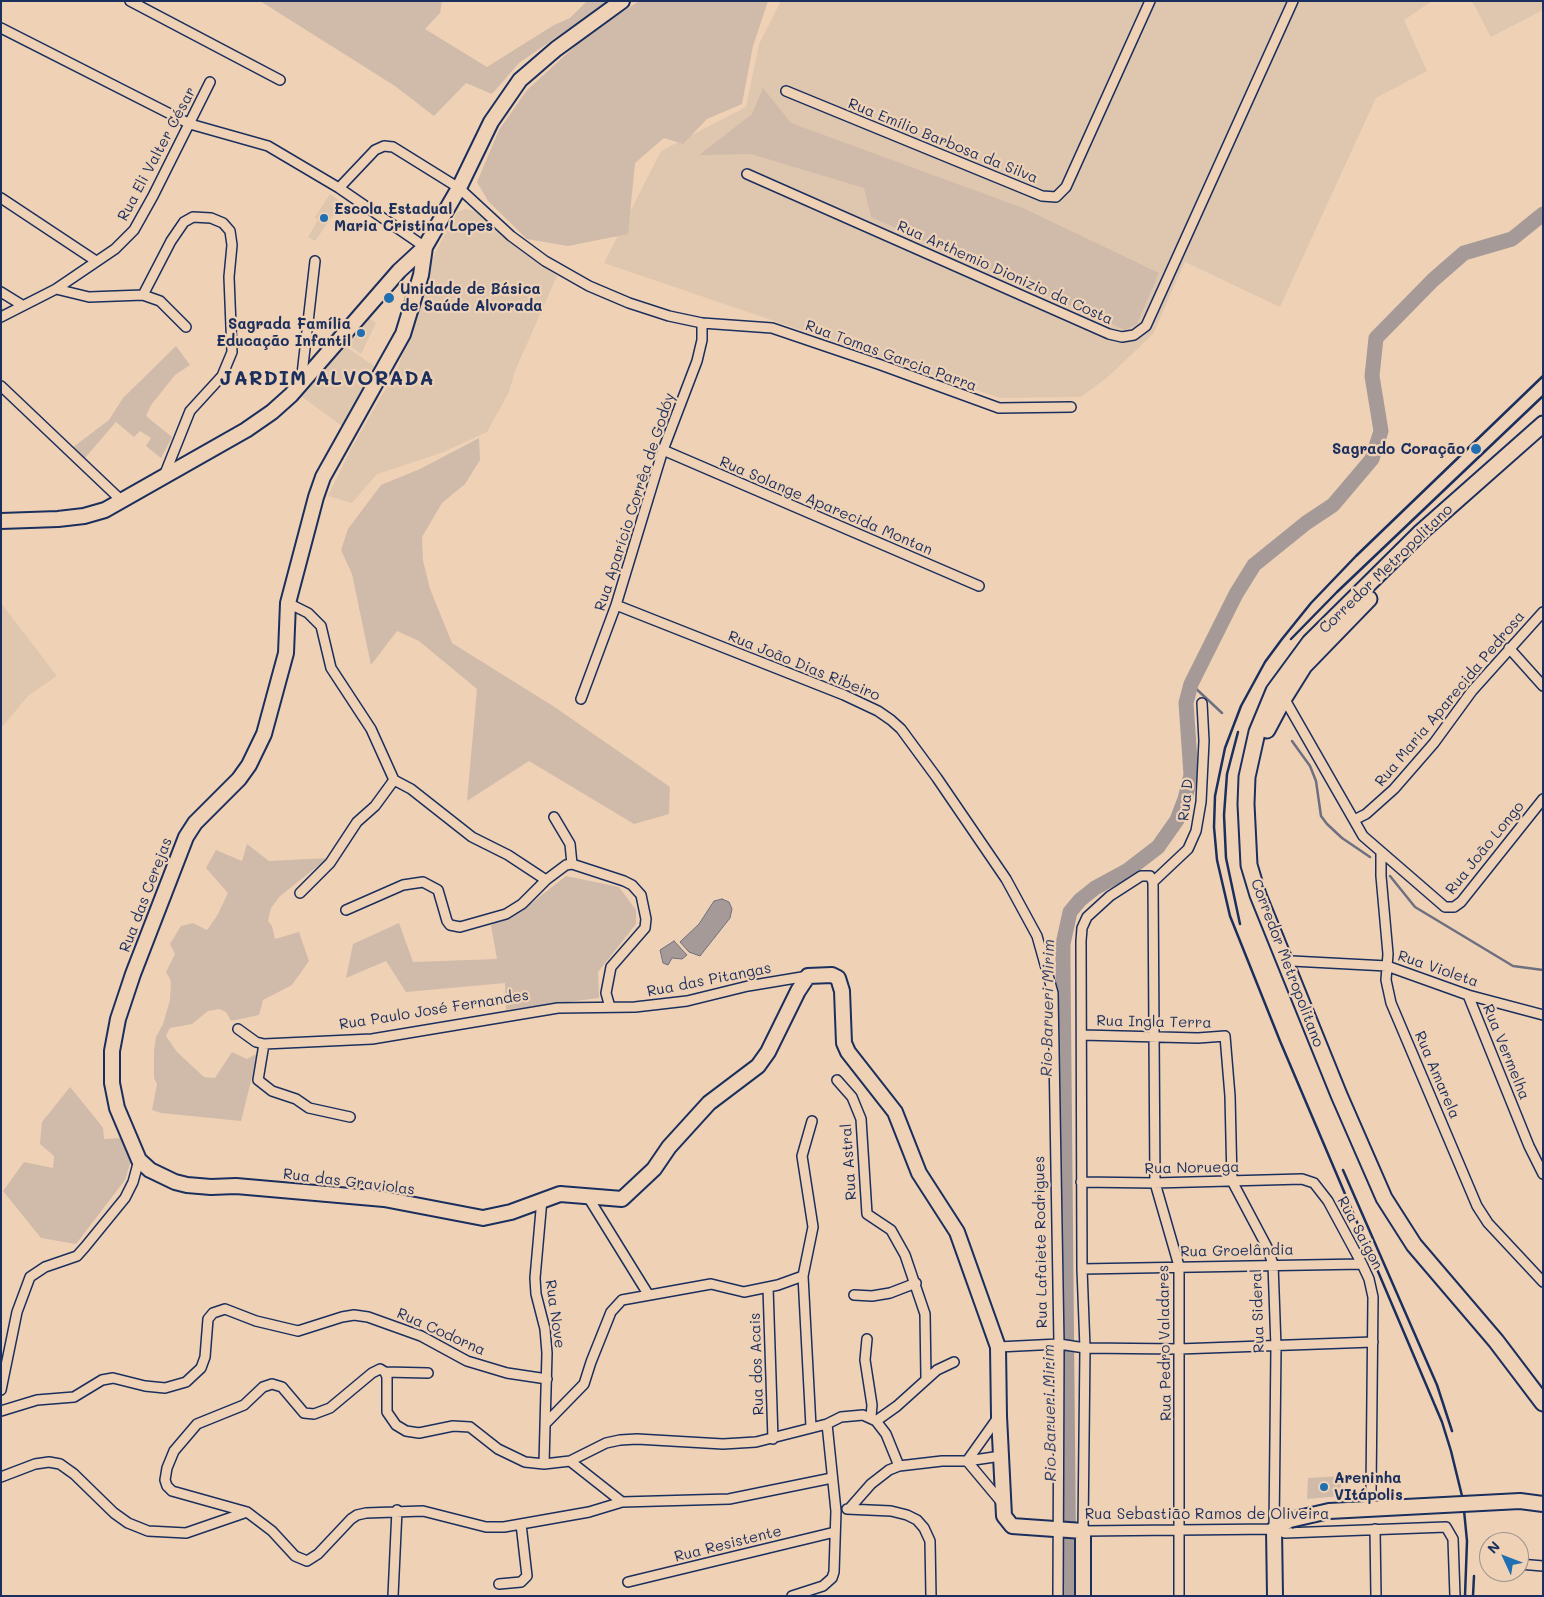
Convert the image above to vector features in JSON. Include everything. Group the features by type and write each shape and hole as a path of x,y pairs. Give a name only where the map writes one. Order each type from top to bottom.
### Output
{"main road":[{"path":"1,521 58,519 84,516 104,510 246,430 272,412 302,383 399,271 425,246 459,188 491,122 520,80 556,49 622,1"},
{"name":"Rua das Cerejas","path":"139,1160 117,1108 112,1083 112,1051 118,1019 133,974 186,837 195,823 239,779 249,766 264,734 286,654 288,603 323,476 403,334 421,275 425,246"},
{"name":"Corredor Metropolitano","path":"1543,424 1422,532 1310,642 1274,691 1257,732 1250,755 1246,804 1250,865 1253,879 1289,975 1357,1139 1384,1198 1414,1245 1496,1342 1543,1403"},
{"path":"1543,437 1427,540 1334,633 1304,666 1284,698 1266,733 1255,797 1255,837 1261,880 1374,1163 1392,1196 1435,1260 1543,1391"},
{"path":"1284,698 1282,690 1310,642"},
{"path":"808,976 832,975 841,984 845,1011 844,1043 848,1052 895,1112 919,1173 957,1232 998,1347 1004,1516 1012,1526 1071,1531"},
{"name":"Rua das Graviolas","path":"139,1160 150,1170 187,1185 236,1186 384,1199 483,1218 510,1212 560,1194 622,1199 654,1170 670,1147 709,1104 758,1066 768,1052 798,990 808,976"},
{"path":"1274,1529 1290,1520 1329,1511 1520,1501 1543,1504"},
{"name":"Rua Sideral","path":"1274,1529 1275,1596"},
{"name":"Rua Lafaiete Rodrigues","path":"1071,1531 1083,1596"}],"street":[{"path":"130,1 280,80"},
{"name":"Rua Emílio Barbosa da Silva","path":"786,91 1042,196 1056,197 1066,187 1150,1"},
{"name":"Rua Arthemio Dionizio da Costa","path":"747,174 1109,334 1122,337 1134,335 1146,326 1293,1"},
{"path":"1,28 190,124 268,146 339,188 425,246"},
{"name":"Rua Eli Valter César","path":"1,317 56,288 96,262 115,249 134,230 210,82"},
{"path":"339,188 367,157 384,146 393,147 459,188 511,236 545,261 590,286 629,303 669,316 702,323"},
{"path":"1,198 96,262"},
{"path":"144,295 171,241 184,222 193,217 202,217 218,220 227,228 232,237 229,277 232,352 222,376 190,411 164,477"},
{"path":"302,383 315,261"},
{"path":"56,288 90,297 144,295 160,301 186,327"},
{"path":"1,292 22,305"},
{"name":"Rua Tomas Garcia Parra","path":"702,323 772,328 1000,408 1071,408"},
{"name":"Rua Aparício Corrêa de Godóy","path":"581,698 616,605 663,450 697,360 702,340 702,323"},
{"path":"1,386 121,500"},
{"name":"Rua Solange Aparecida Montan","path":"663,450 979,586"},
{"path":"288,603 308,613 321,626 331,668 371,728 394,780 411,789 472,837 508,855 546,880"},
{"name":"Rua João Dias Ribeiro","path":"616,605 844,695 878,711 891,720 901,729 943,785 1006,879 1029,922"},
{"name":"Rua Maria Aparecida Pedrosa","path":"1354,820 1366,814 1399,782 1434,743 1472,692 1509,648 1543,612"},
{"path":"1509,648 1543,686"},
{"path":"1284,698 1363,836 1381,852"},
{"name":"Rua D","path":"1153,882 1188,849 1196,830 1201,802 1202,703"},
{"path":"300,893 330,863 357,822 375,806 394,780"},
{"name":"Rua João Longo","path":"1381,852 1445,907 1454,907 1461,902 1543,799"},
{"path":"554,817 570,844 572,864"},
{"name":"Rua Amarela","path":"1381,852 1387,989 1391,1002 1478,1206 1488,1223 1543,1282"},
{"path":"346,910 403,884 423,882 438,890 447,921 450,925 460,927 506,914 522,904 561,867 572,864 632,884 641,896 646,919 645,928 612,967 607,979 606,993 610,1007"},
{"path":"1071,1531 1082,1348 1082,928 1087,917 1134,879 1147,875 1153,882"},
{"name":"Rua Pedro Valadares","path":"1153,882 1155,1184 1179,1266 1179,1596"},
{"name":"Rua Lafaiete Rodrigues","path":"1029,922 1040,945 1053,993 1062,1344 1071,1531 1058,1596"},
{"name":"Rua Violeta","path":"1292,961 1387,966 1468,995 1543,1015"},
{"name":"Rua das Pitangas","path":"610,1007 635,1007 687,1001 748,986 808,976"},
{"name":"Rua Vermelha","path":"1468,995 1529,1146 1543,1174"},
{"name":"Rua Paulo José Fernandes","path":"264,1044 372,1039 552,1009 610,1007"},
{"path":"238,1029 256,1042 264,1044 258,1080 272,1091 296,1099 309,1108 350,1116"},
{"name":"Rua Ingla Terra","path":"1082,1035 1225,1036"},
{"name":"Rua Sideral","path":"1225,1036 1230,1096 1232,1181 1272,1256 1273,1264 1276,1347 1274,1529"},
{"name":"Rua Astral","path":"837,1080 852,1097 861,1119 867,1214 886,1224 891,1230 916,1283 925,1314 926,1378"},
{"path":"811,1427 803,1276 813,1228 802,1156 812,1121"},
{"path":"1,1390 13,1328 30,1277 45,1267 77,1256 125,1198 133,1182 139,1160"},
{"name":"Rua Noruega","path":"1081,1182 1155,1184 1302,1179"},
{"name":"Rua Saigon","path":"1302,1179 1314,1183 1328,1201 1370,1279 1373,1297 1372,1492"},
{"path":"588,1197 648,1294"},
{"name":"Rua Nove","path":"542,1199 535,1278 536,1294 545,1329 547,1379 544,1464"},
{"name":"Rua Groelândia","path":"1082,1269 1273,1264 1362,1264"},
{"path":"546,1423 584,1384 591,1362 616,1305 622,1300 711,1284 744,1292 803,1276"},
{"path":"854,1295 872,1296 890,1293 916,1283"},
{"name":"Rua dos Acais","path":"768,1287 773,1439"},
{"name":"Rua Codorna","path":"1,1411 37,1400 74,1397 102,1380 113,1378 145,1386 165,1388 186,1382 201,1368 205,1357 208,1319 213,1313 225,1309 256,1321 298,1331 342,1317 354,1315 368,1317 421,1336 468,1361 508,1374 547,1379"},
{"path":"867,1339 865,1360 874,1419 886,1434 899,1466"},
{"path":"998,1347 1062,1344 1082,1348 1276,1347 1373,1342"},
{"path":"385,1372 387,1412 396,1425 406,1431 419,1433 453,1426 470,1427 514,1458 525,1462 544,1464 570,1461 606,1443 620,1440 638,1439 741,1444 773,1439 854,1415 874,1419 897,1406 937,1370 954,1362"},
{"path":"428,1374 376,1370 330,1408 309,1414 299,1408 282,1387 267,1385 256,1392 244,1405 205,1420 188,1432 174,1451 167,1468 167,1486 172,1491 247,1512 272,1531 295,1556 307,1561 318,1554 357,1515 397,1510 436,1514 486,1527 504,1528 589,1512 622,1502 729,1499 832,1478"},
{"path":"966,1461 999,1416"},
{"path":"792,1596 823,1586 832,1578 836,1511 827,1424"},
{"path":"849,1509 871,1484 899,1466 942,1460 966,1461 1001,1456"},
{"path":"570,1461 622,1502"},
{"path":"966,1461 1003,1504"},
{"path":"1,1477 35,1464 49,1462 60,1464 74,1474 128,1523 148,1530 186,1532 247,1512"},
{"path":"836,1511 849,1509 891,1511 917,1520 930,1541 931,1596"},
{"path":"393,1596 397,1510"},
{"path":"499,1584 521,1582 527,1576 521,1524"},
{"name":"Rua Sebastião Ramos de Oliveira","path":"1071,1531 1274,1529 1285,1533 1446,1527 1453,1539 1455,1596"},
{"path":"1375,1529 1376,1596"},
{"name":"Rua Resistente","path":"628,1582 835,1532"},
{"path":"1529,1565 1543,1566"}],"shaded area":[{"path":"260,1 442,1 440,13 425,29 487,67 554,25 570,18 587,1 609,1 519,63 492,94 466,83 434,116 395,86"},
{"path":"639,1 768,1 753,46 742,104 707,119 683,144 664,138 635,163 628,234 568,246 527,239 488,201 477,182 499,130 527,90 584,38"},
{"path":"781,1 1432,1 1404,20 1427,71 1376,98 1280,307 1185,262 1153,334 1109,376 1081,397 1000,398 604,263 661,151 746,107 759,44"},
{"path":"1472,1 1543,1 1543,10 1491,37"},
{"path":"763,88 791,123 1023,208 1159,273 1137,324 1125,330 871,217 864,188 751,154 699,155 752,114"},
{"name":"Escola Estadual Maria Cristina Lopes","path":"330,194 342,203 315,241 308,237 318,220 315,217"},
{"path":"465,209 475,211 501,236 557,276 515,371 509,392 487,432 441,453 377,474 352,503 328,496 351,449 399,365 434,255 457,212"},
{"name":"Sagrada Família Educação Infantil","path":"365,316 376,323 361,354 344,342"},
{"path":"342,344 377,368 342,426 298,394"},
{"path":"176,346 190,365 175,375 151,405 146,416 172,437 161,458 146,446 151,438 140,431 134,437 116,422 84,459 72,448 109,420 123,398"},
{"path":"479,438 480,460 465,484 442,503 422,537 423,561 430,589 452,643 553,706 670,787 669,814 634,824 529,761 467,801 477,689 419,641 397,631 371,665 352,574 341,550 348,529 381,485 420,469"},
{"path":"1,603 57,676 29,695 1,728"},
{"path":"247,844 269,861 328,858 280,896 271,908 268,921 272,926 275,939 299,932 309,961 292,985 263,1000 259,1015 231,1021 226,1012 219,1009 208,1011 192,1024 170,1028 166,1036 177,1052 204,1077 215,1078 232,1052 247,1059 258,1053 241,1121 161,1113 152,1110 157,1084 154,1078 156,1037 163,1024 170,1000 171,981 166,972 175,954 170,944 181,926 193,923 207,930 217,916 228,893 206,868 216,850 242,861"},
{"path":"566,876 619,887 636,910 636,924 598,972 599,998 506,1010 505,983 406,992 386,961 346,978 353,944 399,923 413,962 497,959 491,925 529,905"},
{"path":"722,899 729,902 732,909 730,918 700,956 689,952 680,942 699,924 714,901"},
{"path":"674,941 687,955 682,959 672,958 668,965 663,963 660,950"},
{"path":"70,1087 103,1128 104,1139 121,1138 131,1160 125,1180 76,1244 41,1238 3,1191 24,1162 53,1168 54,1156 40,1144 42,1122"},
{"name":"Areninha VItápolis","path":"1341,1476 1341,1496 1307,1499 1308,1478"}],"waterway":[{"name":"Rio Barueri Mirim","path":"1069,1596 1063,944 1070,912 1080,900 1095,888 1128,870 1158,847 1177,820 1191,775 1186,703 1191,684 1236,594 1254,565 1306,523 1333,505 1372,459 1381,431 1372,376 1376,338 1433,280 1464,253 1512,239 1543,214"},
{"path":"1191,684 1222,713"},
{"path":"1292,741 1310,766 1316,781 1321,816 1342,838 1370,857"},
{"path":"1390,876 1415,907 1513,966 1543,970"}],"railway":[{"path":"1465,1596 1467,1541 1463,1500 1442,1422 1280,1041 1230,916 1217,860 1214,827 1215,796 1225,748 1241,706 1265,662 1282,639 1311,603 1356,556 1543,376"},
{"path":"1291,639 1337,592 1543,396"},
{"path":"1238,732 1227,774 1224,815 1226,858 1240,924"},
{"path":"1343,1170 1437,1385 1452,1431"},
{"path":"1473,1596 1474,1576"}],"place":[{"name":"Escola Estadual Maria Cristina Lopes","path":"324,218"},
{"name":"Unidade de Básica de Saúde Alvorada","path":"389,298"},
{"name":"Sagrada Família Educação Infantil","path":"361,333"},
{"name":"Sagrado Coração","path":"1476,449"},
{"name":"Areninha VItápolis","path":"1324,1487"}],"district":[{"name":"JARDIM ALVORADA","path":"327,379"}]}
